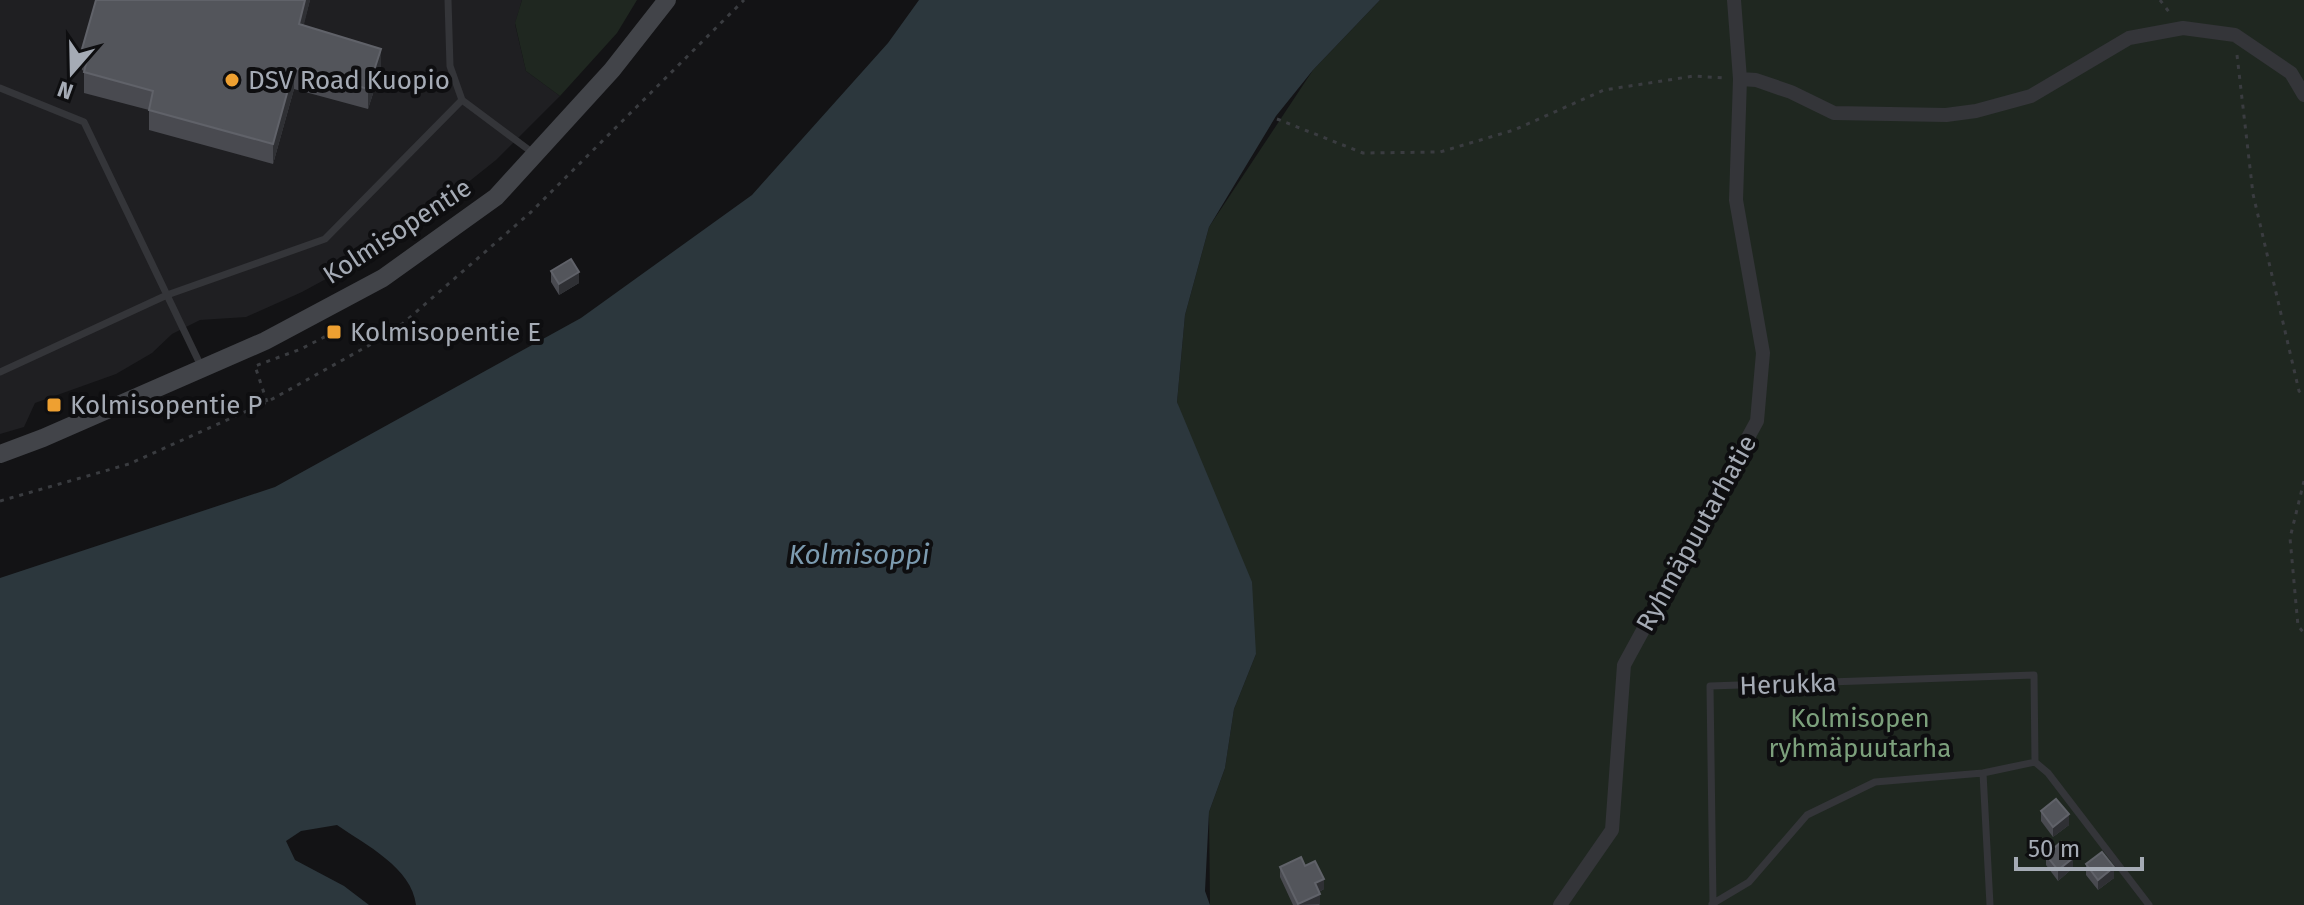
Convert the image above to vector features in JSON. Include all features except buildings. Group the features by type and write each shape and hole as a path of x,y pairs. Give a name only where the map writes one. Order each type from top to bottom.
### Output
{"main road":[{"name":"Kolmisopentie","path":"0,454 265,341 383,278 496,197 612,70 667,0"}],"street":[{"name":"Ryhmäpuutarhatie","path":"1560,905 1612,830 1624,665 1757,421 1763,353 1736,200 1740,79 1734,0"},
{"path":"1740,79 1756,80 1791,92 1834,113 1946,115 1976,111 2031,96 2129,38 2183,28 2235,35 2291,73 2304,95"}],"lane":[{"path":"448,0 450,66 462,100 535,154"},
{"path":"0,88 84,122 202,368"},
{"path":"0,372 167,295 325,239 462,100"},
{"name":"Herukka","path":"1711,904 1710,686 2034,675 2035,762"},
{"path":"1711,904 1749,882 1807,815 1875,782 1983,773 2035,762 2048,773 2149,905"},
{"path":"1983,773 1990,905"}],"path":[{"path":"2235,35 2253,194 2299,391 2304,396"},
{"path":"1277,119 1363,153 1440,152 1514,130 1604,90 1694,76 1740,79"},
{"path":"267,402 255,366 301,349 334,332"},
{"path":"2304,481 2290,538 2298,626 2304,633"}],"shaded area":[{"path":"0,0 522,0 515,24 526,71 560,96 496,160 392,243 302,292 246,317 200,320 172,334 152,353 116,374 35,403 24,427 0,434"}],"green space":[{"path":"522,0 637,0 617,33 560,96 526,71 515,23"},
{"name":"Kolmisopen ryhmäpuutarha","path":"1380,0 2304,0 2304,905 1210,905 1209,812 1225,768 1234,709 1256,654 1177,402 1185,315 1209,227 1313,70"}],"water":[{"name":"Kolmisoppi","path":"919,0 1380,0 1313,70 1276,116 1209,227 1185,315 1177,402 1252,582 1256,654 1234,709 1225,768 1209,812 1205,891 1210,905 416,905 413,892 397,869 374,849 337,825 301,831 286,841 295,860 344,886 369,905 0,905 0,578 275,487 581,318 752,195 888,43"}],"place":[{"name":"DSV Road Kuopio","path":"232,80"},
{"name":"Kolmisopentie E","path":"334,332"},
{"name":"Kolmisopentie P","path":"54,405"}]}
